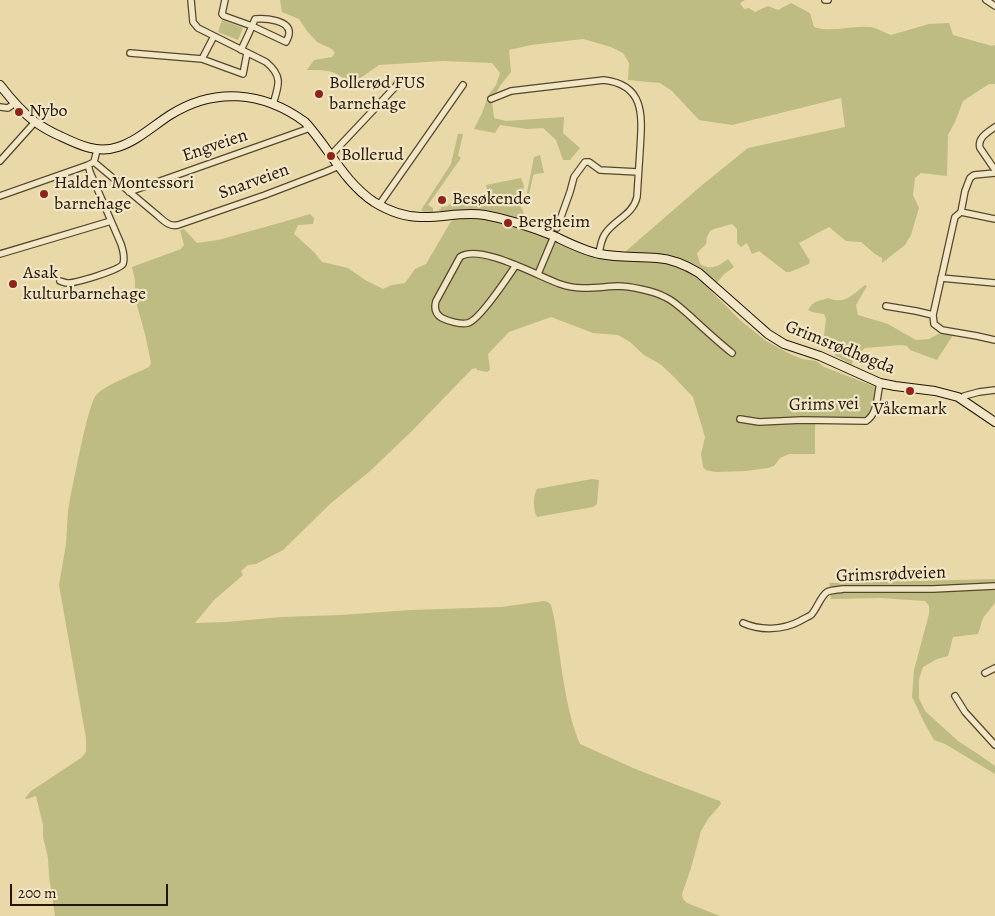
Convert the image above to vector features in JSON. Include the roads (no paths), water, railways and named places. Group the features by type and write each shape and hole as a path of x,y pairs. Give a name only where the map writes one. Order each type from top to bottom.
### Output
{"main road":[{"name":"Grimsrødhøgda","path":"0,85 35,122 82,146 97,150 116,148 126,144 178,110 200,100 230,96 247,97 272,104 295,115 310,128 355,186 379,205 422,218 466,214 485,215 554,236 599,254 676,261 691,268 713,284 776,340 820,356 880,383 935,390 963,400 995,422"}],"street":[{"path":"191,0 193,22 202,30 266,62 277,73 278,87 272,104"},
{"path":"130,53 202,59 242,74 244,51 252,26 255,19 284,24 290,33 286,42 252,26 223,15 225,0"},
{"path":"986,0 995,6"},
{"path":"202,59 214,36"},
{"path":"331,155 396,86 400,79"},
{"path":"491,99 514,91 598,80 618,82 627,87 634,95 641,113 642,122 636,201 628,212 607,231 602,240 599,254"},
{"path":"379,205 463,85"},
{"path":"0,107 8,108 15,103"},
{"path":"0,161 35,122"},
{"path":"995,127 981,138 979,144 995,171 970,178 961,212 955,217 933,315 934,324 942,330 995,340"},
{"name":"Engveien","path":"129,192 310,128"},
{"path":"60,281 68,283 110,272 121,266 123,261 122,250 92,179 91,163 97,150"},
{"path":"557,228 574,177 585,162 589,162 600,170 638,172"},
{"path":"0,196 91,163"},
{"name":"Snarveien","path":"91,163 167,224 176,226 265,195 339,166"},
{"path":"961,212 995,219"},
{"path":"0,254 111,222"},
{"path":"538,274 554,236"},
{"path":"516,265 472,322 464,324 442,318 435,312 434,306 436,301 463,255 487,256 516,265 572,288 625,286 664,296 676,304 732,353"},
{"path":"941,278 995,283"},
{"path":"886,306 933,315"},
{"name":"Grims vei","path":"740,419 759,422 802,420 866,421 871,418 874,412 880,383"},
{"path":"963,400 964,396 995,390"},
{"name":"Grimsrødveien","path":"743,623 754,628 765,629 793,625 810,615 826,593 842,589 933,589 995,586"},
{"path":"986,673 995,668"},
{"path":"955,696 965,712 995,745"}],"place":[{"name":"Bollerød FUS barnehage","path":"319,94"},
{"name":"Nybo","path":"19,112"},
{"name":"Bollerud","path":"331,156"},
{"name":"Halden Montessori barnehage","path":"44,194"},
{"name":"Besøkende","path":"442,200"},
{"name":"Bergheim","path":"508,223"},
{"name":"Asak kulturbarnehage","path":"13,284"},
{"name":"Våkemark","path":"910,391"}]}
